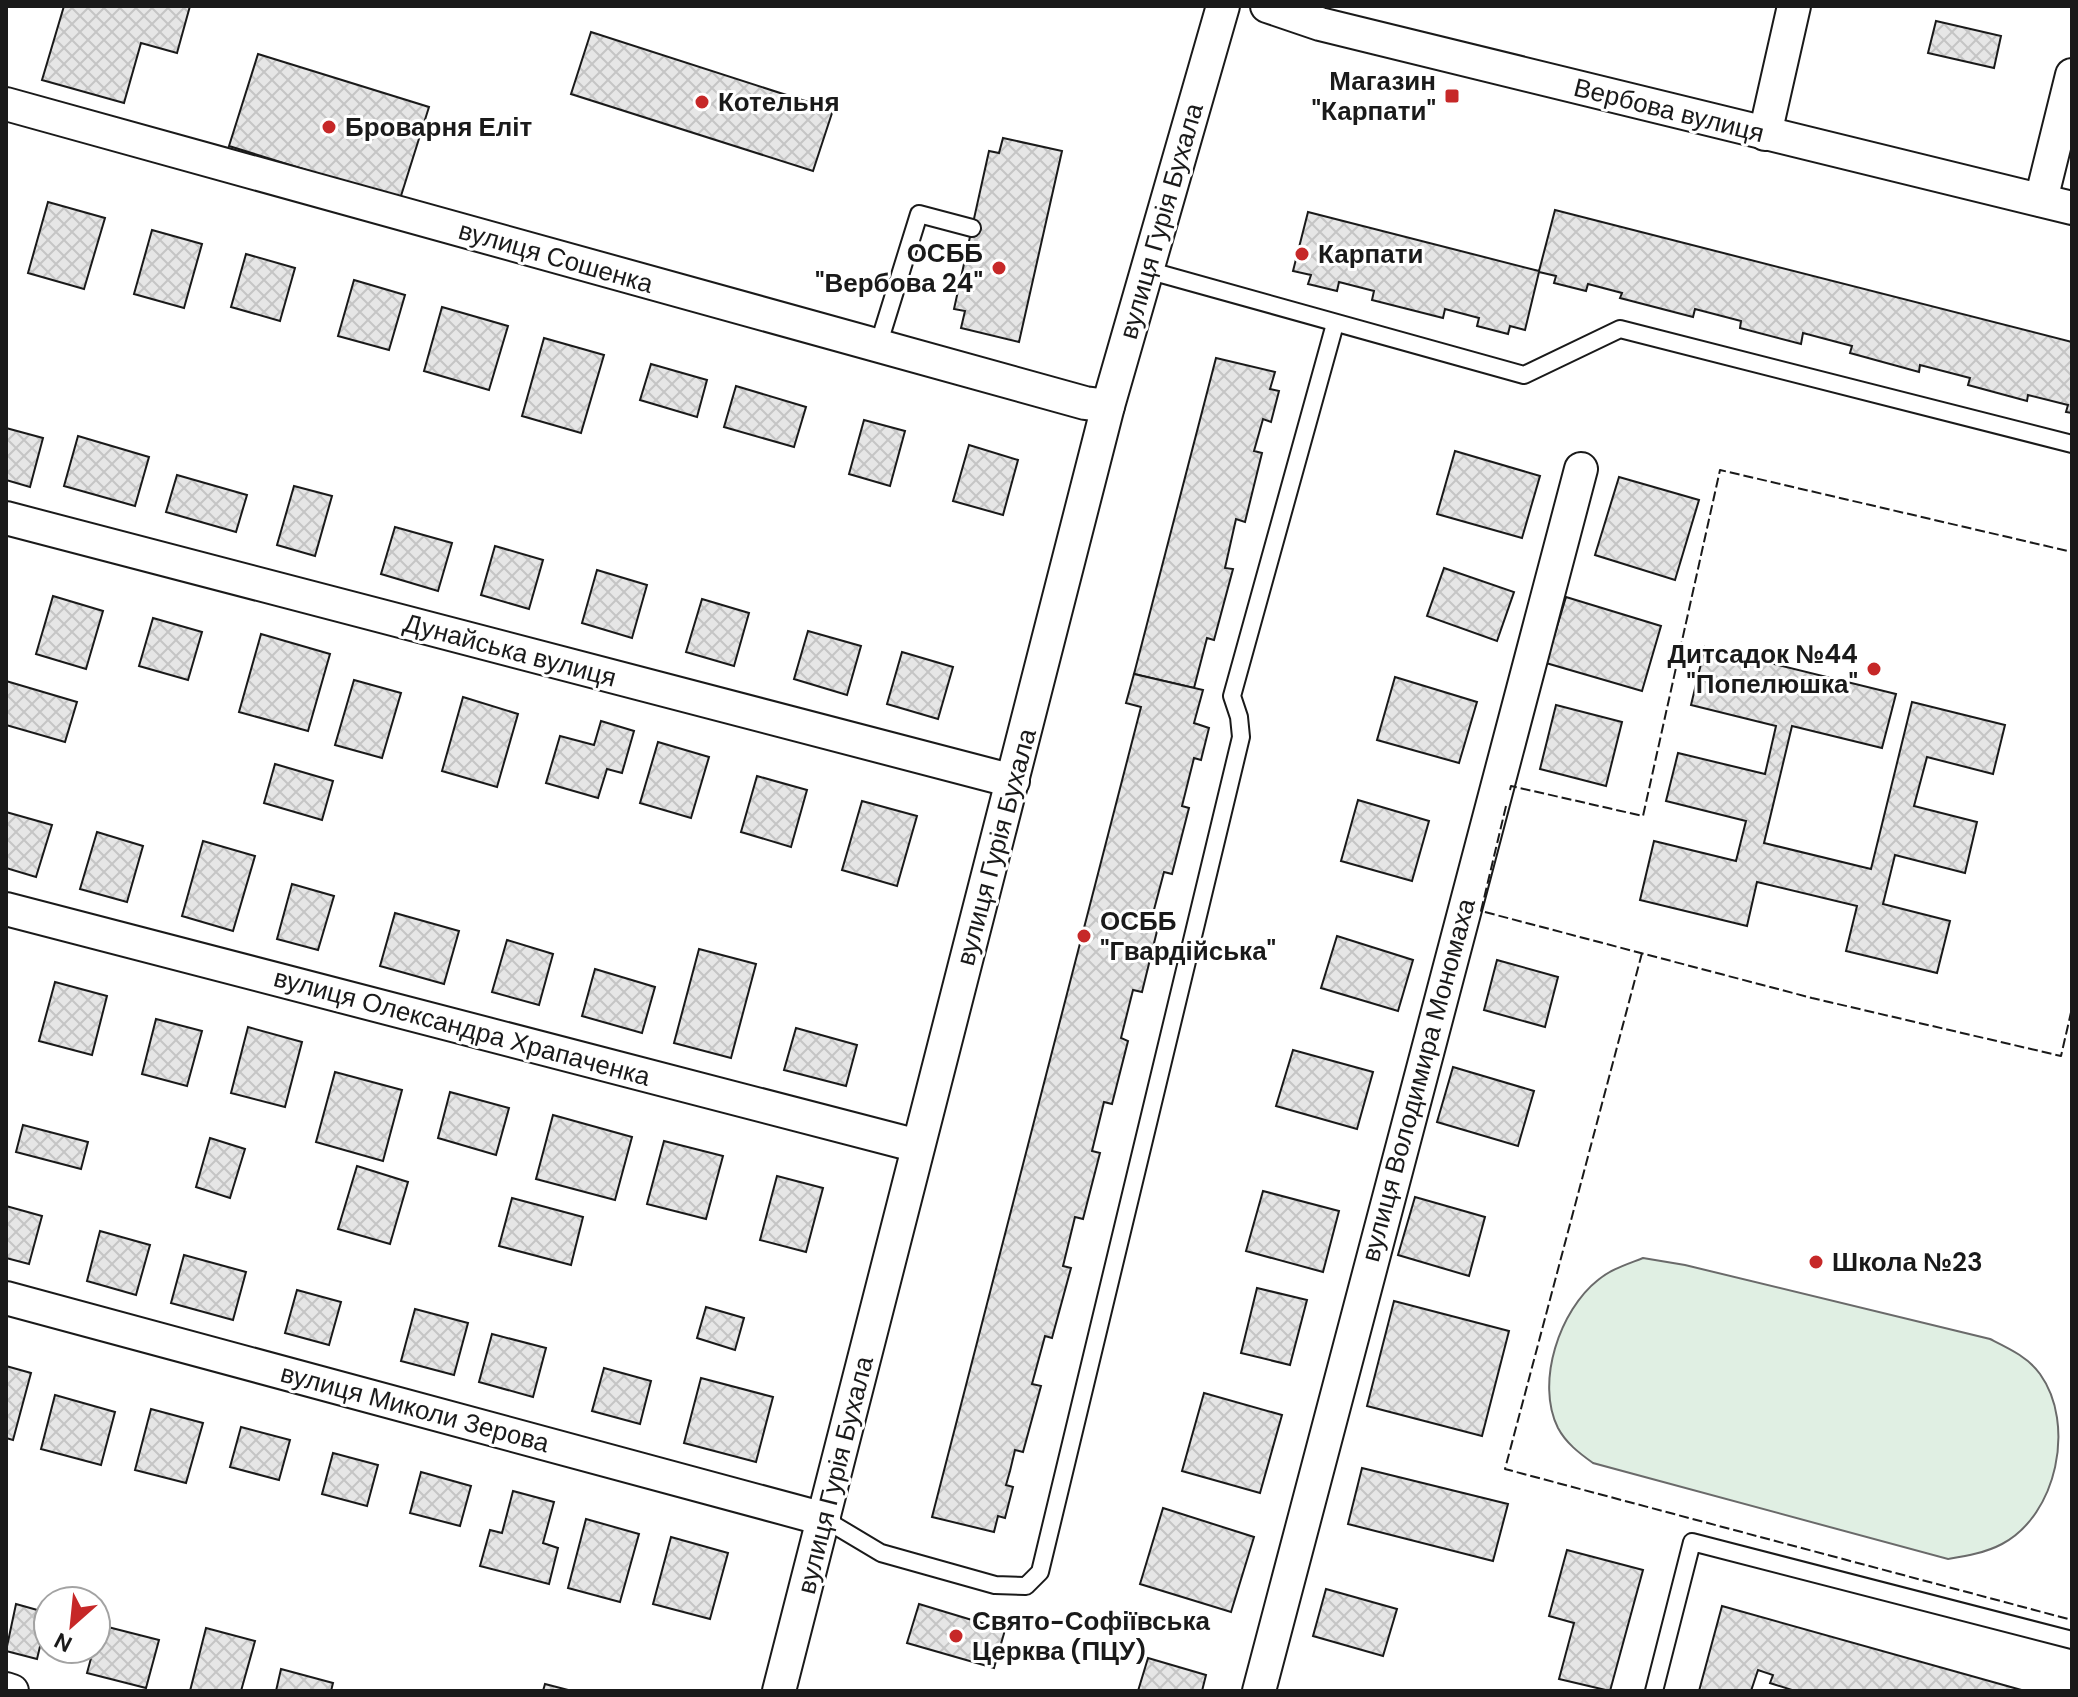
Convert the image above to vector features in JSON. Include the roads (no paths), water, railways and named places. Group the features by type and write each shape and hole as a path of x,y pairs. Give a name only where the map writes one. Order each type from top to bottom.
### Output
{"street":[{"name":"вулиця Гурія Бухала","path":"779,1691 1108,406 1223,6"},
{"name":"Вербова вулиця","path":"1267,6 1320,24 2057,204"},
{"path":"1765,134 1794,6"},
{"path":"2057,204 2072,75"},
{"name":"вулиця Сошенка","path":"6,104 1085,403 1108,406"},
{"name":"вулиця Володимира Мономаха","path":"1259,1691 1581,469"},
{"name":"Дунайська вулиця","path":"6,518 1013,781"},
{"name":"вулиця Олександра Храпаченка","path":"6,909 918,1146"},
{"name":"вулиця Миколи Зерова","path":"6,1298 824,1519"},
{"path":"6,1689 12,1691"}],"lane":[{"path":"878,346 919,214 972,228"},
{"path":"1147,270 1524,375 1620,329 2072,444"},
{"path":"824,1519 881,1553 995,1585 1026,1586 1040,1572 1241,737 1232,696 1335,324"},
{"path":"1654,1691 1692,1542 2072,1640"}],"place":[{"name":"Магазин \"Карпати\"","path":"1452,96"},
{"name":"Котельня","path":"702,102"},
{"name":"Броварня Еліт","path":"329,127"},
{"name":"Карпати","path":"1302,254"},
{"name":"ОСББ \"Вербова 24\"","path":"999,268"},
{"name":"Дитсадок №44 \"Попелюшка\"","path":"1874,669"},
{"name":"ОСББ \"Гвардійська\"","path":"1084,936"},
{"name":"Школа №23","path":"1816,1262"},
{"name":"Свято-Софіївська Церква (ПЦУ)","path":"956,1636"}]}
